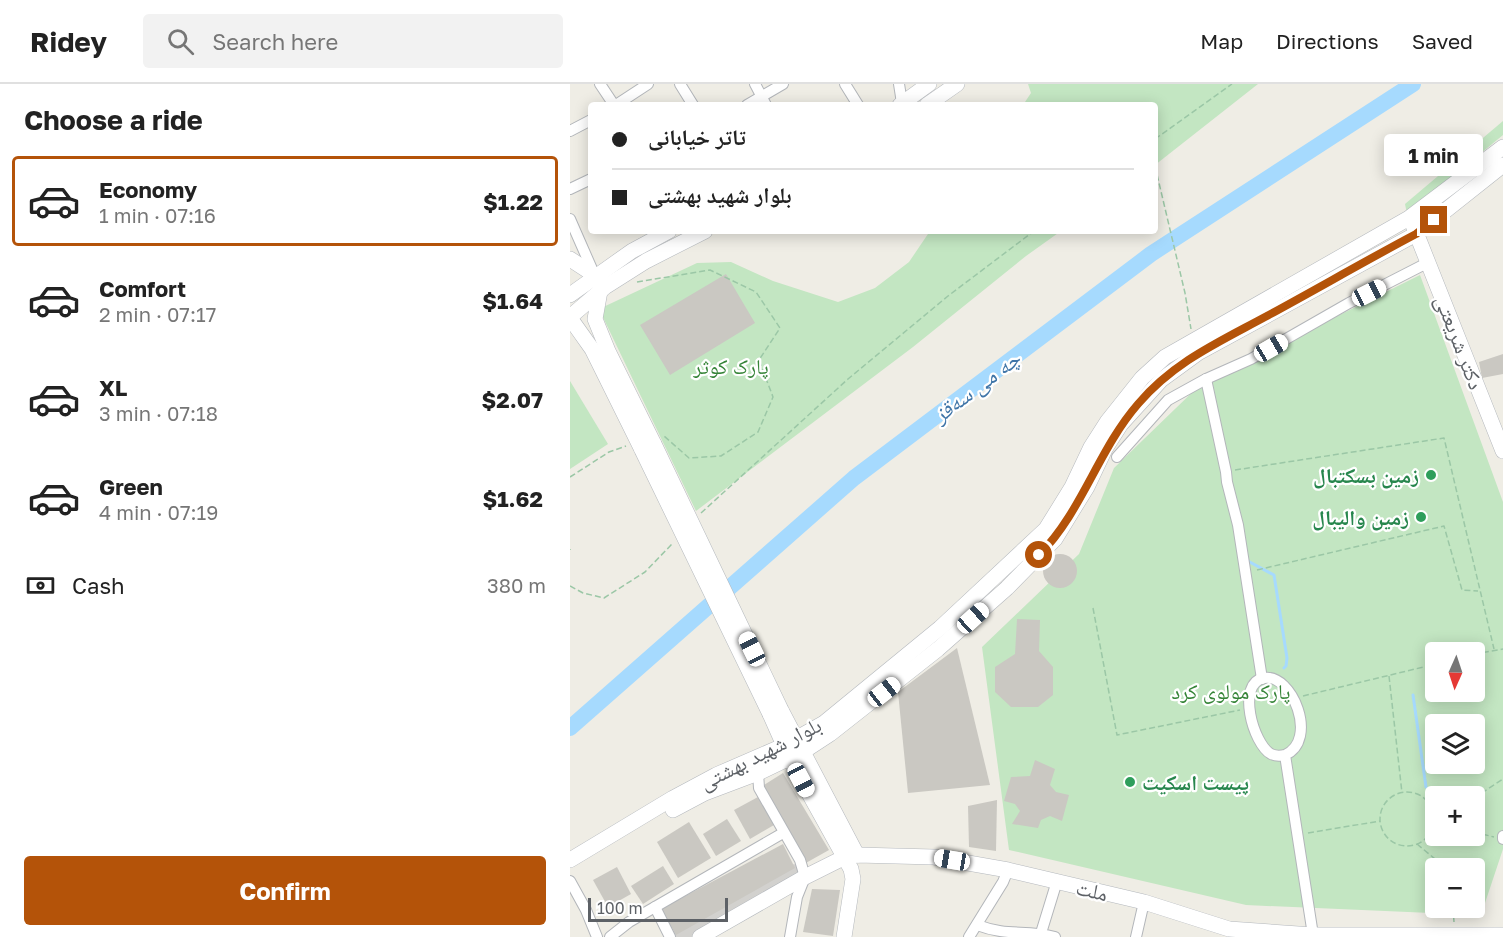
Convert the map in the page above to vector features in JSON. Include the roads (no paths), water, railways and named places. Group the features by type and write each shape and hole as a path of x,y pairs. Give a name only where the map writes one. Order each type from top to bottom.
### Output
{"main road":[{"path":"904,102 930,84"},
{"path":"931,102 957,84"},
{"name":"بلوار شهید بهشتی","path":"570,871 665,814 705,793 758,773 801,744 940,628 1046,529 1107,422 1142,378 1166,357 1410,218 1503,147"},
{"name":"بلوار شهید بهشتی","path":"801,744 830,734 938,649 1007,588 1055,539 1087,487 1105,449 1121,424 1161,380 1198,353 1416,234 1503,165"},
{"name":"دکتر شریعتی","path":"1410,218 1503,451"},
{"path":"570,295 632,251 663,234"},
{"path":"647,443 570,317 600,291 646,261 699,234"},
{"path":"570,259 596,276"},
{"path":"600,291 595,319 647,443 776,712 787,753 850,857"},
{"path":"570,342 591,349"},
{"path":"776,712 801,744 845,836 853,879 844,937"},
{"name":"بلوار شهید بهشتی","path":"570,860 707,779 787,753"},
{"name":"ملت","path":"700,937 805,877 850,857 934,857 1008,870 1144,902 1228,933 1503,935"}],"street":[{"path":"600,84 613,102"},
{"path":"620,102 648,84"},
{"path":"681,84 691,102"},
{"path":"754,84 764,101 783,84"},
{"path":"845,84 856,102"},
{"path":"899,84 901,102"},
{"path":"570,131 588,122"},
{"path":"570,189 588,180"},
{"path":"570,219 596,276"},
{"path":"1117,457 1168,400 1206,379 1251,359 1349,303 1429,262"},
{"path":"1206,379 1238,525 1262,679"},
{"path":"1268,678 1282,683 1294,699 1299,714 1301,734 1297,747 1285,755 1270,753 1260,744 1253,725 1249,708 1250,691 1262,679 1268,678"},
{"path":"1285,755 1313,935"},
{"path":"758,773 759,788 800,860 805,877 797,897 790,937"},
{"path":"610,937 629,922 783,833"},
{"path":"969,937 1008,870"},
{"path":"570,881 586,910 597,937"},
{"path":"1041,933 1057,881"},
{"path":"1136,937 1144,902"},
{"path":"655,907 670,937"},
{"path":"977,925 992,933 1018,936 1041,933 1054,937"}],"waterway":[{"name":"چە می سەقز","path":"570,728 854,478 1151,254 1413,84"},
{"path":"1246,560 1274,575 1287,658 1284,668"},
{"path":"1413,695 1426,786"}],"place":[{"name":"زمین بسکتبال","path":"1431,475"},
{"name":"زمین والیبال","path":"1421,517"},
{"name":"پیست اسکیت","path":"1130,782"}],"park label":[{"name":"پارک کوثر","path":"731,366"},
{"name":"پارک مولوی کرد","path":"1231,691"}]}
